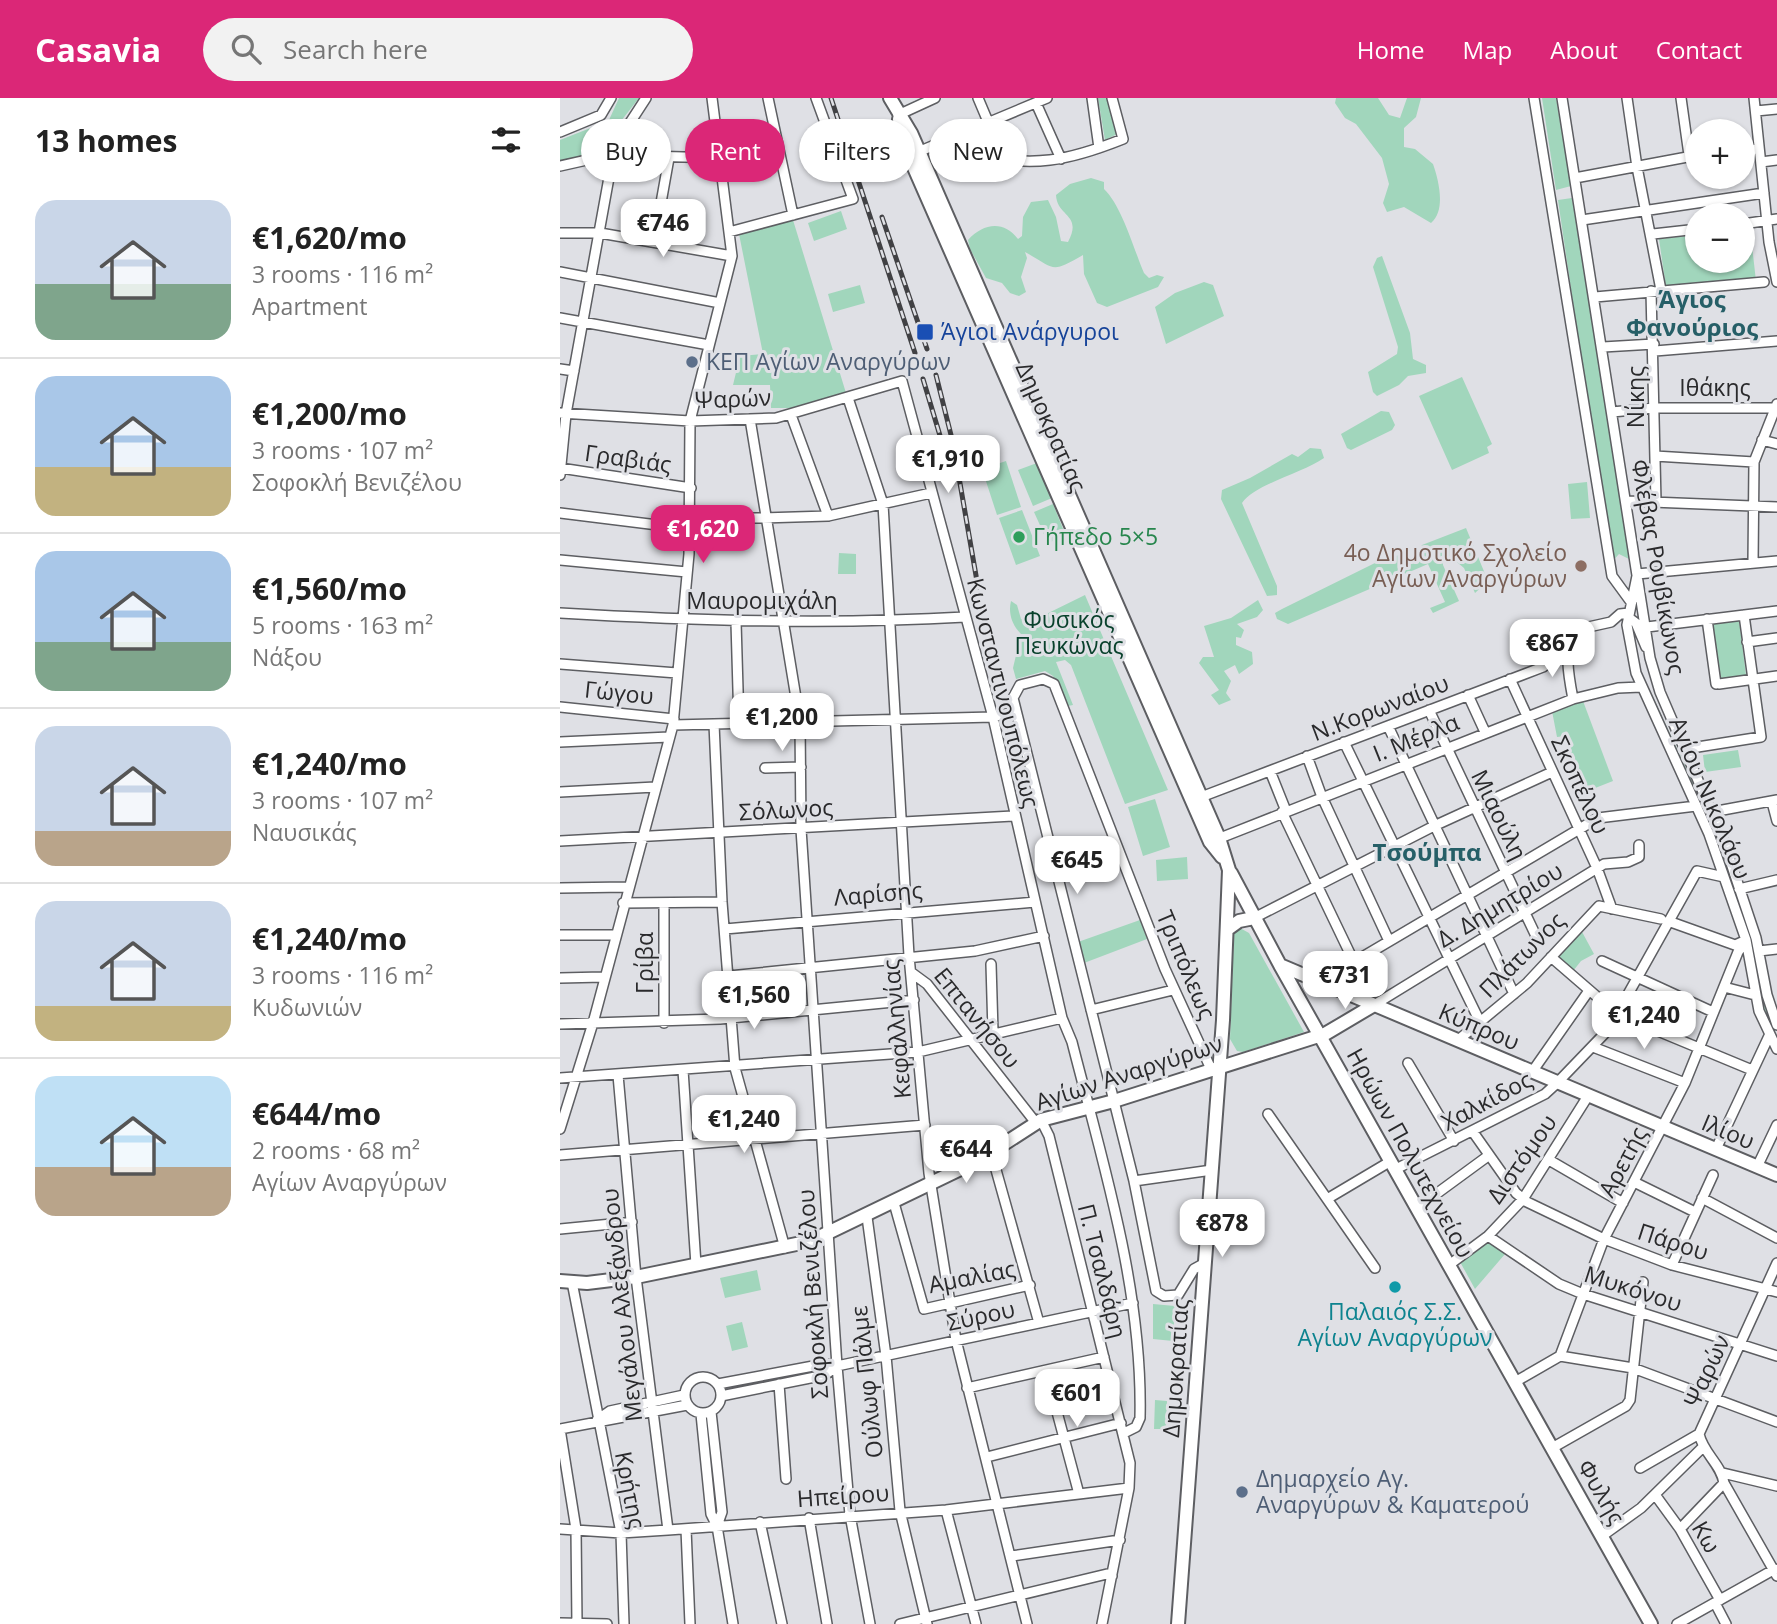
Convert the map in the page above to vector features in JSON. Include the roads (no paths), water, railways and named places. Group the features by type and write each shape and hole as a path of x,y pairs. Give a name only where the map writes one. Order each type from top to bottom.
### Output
{"main road":[{"name":"Δημοκρατίας","path":"890,98 898,116 911,133 1201,797 1215,840"},
{"name":"Δημοκρατίας","path":"898,116 901,138 1228,867 1228,929 1215,1068 1212,1170 1178,1624"},
{"name":"Ηρώων Πολυτεχνείου","path":"1228,867 1279,965 1515,1382"},
{"path":"1228,929 1234,923 1254,918"},
{"name":"Κύπρου","path":"1279,965 1663,1127"},
{"path":"1300,1000 1303,990 1314,980"},
{"name":"Αγίων Αναργύρων","path":"566,1281 636,1277 785,1248 827,1235 931,1185 1039,1121 1114,1101 1320,1035 1374,1005"},
{"name":"Ιλίου","path":"1663,1127 1777,1175"},
{"name":"Φυλής","path":"1515,1382 1651,1624"}],"street":[{"path":"560,132 601,115 611,98"},
{"path":"632,119 646,98"},
{"path":"712,98 715,119"},
{"path":"768,98 793,215"},
{"path":"729,232 853,199 816,98"},
{"path":"898,116 935,98"},
{"path":"978,98 986,119"},
{"path":"998,119 1047,98"},
{"path":"1092,98 1100,148"},
{"path":"1027,162 1061,159 1124,139 1112,98"},
{"path":"1534,98 1612,576 1631,602"},
{"name":"Φλέβας Ρουβίκωνος","path":"1563,98 1650,658 1660,692 1712,812 1739,889 1759,951 1767,995 1777,1025"},
{"path":"1627,98 1637,167 1653,234 1661,290"},
{"path":"1681,98 1685,119"},
{"path":"1754,98 1766,221 1777,282"},
{"path":"1036,103 1061,159"},
{"path":"1756,111 1777,109"},
{"path":"918,152 929,148"},
{"path":"1755,149 1759,149"},
{"path":"1575,178 1685,157"},
{"path":"1761,162 1777,160"},
{"path":"560,166 581,161"},
{"path":"560,475 563,414 574,371 608,182"},
{"path":"654,242 665,182"},
{"path":"560,1129 593,1023 614,935 673,722 684,621 690,525 690,421 732,256 724,182"},
{"path":"1582,220 1764,193"},
{"path":"1755,222 1777,219"},
{"path":"1653,234 1685,230"},
{"path":"560,233 600,233 732,256"},
{"path":"560,272 720,303"},
{"path":"1595,297 1764,282"},
{"name":"Νίκης","path":"1651,291 1655,347 1656,502"},
{"path":"560,318 709,345"},
{"path":"1603,347 1777,341"},
{"path":"560,369 574,371"},
{"name":"Ψαρών","path":"563,414 690,421 750,419 791,415 902,381"},
{"name":"Κωνσταντινουπόλεως","path":"902,381 993,717 1013,816 1062,1018 1072,1042 1133,1303 1140,1418 1136,1427 1122,1428"},
{"name":"Κεφαλληνίας","path":"848,398 883,504 892,621 909,956 931,1185 967,1388 1000,1504 1027,1624"},
{"path":"1754,563 1754,461 1777,406"},
{"name":"Ιθάκης","path":"1612,412 1654,408 1777,406"},
{"path":"791,415 828,516"},
{"name":"Σοφοκλή Βενιζέλου","path":"750,419 800,722 801,829 836,1366 850,1515 870,1624"},
{"path":"1762,440 1777,444"},
{"path":"1656,456 1754,461"},
{"name":"Γραβιάς","path":"560,468 691,488"},
{"path":"560,513 690,525 828,516 932,493"},
{"path":"1627,501 1777,507"},
{"path":"560,560 687,572"},
{"path":"1637,574 1777,561"},
{"name":"Αγίου Νικολάου","path":"1637,574 1629,615 1629,646 1641,687 1696,806 1724,877 1746,940 1755,995 1769,1036"},
{"path":"1647,627 1777,611"},
{"name":"Μαυρομιχάλη","path":"560,613 737,622 892,621 965,617"},
{"path":"1573,699 1569,672 1570,638 1575,630 1611,622 1617,615 1629,615 1636,623 1650,658"},
{"path":"1685,749 1761,737 1744,615"},
{"path":"1707,619 1717,684 1777,676"},
{"path":"737,622 739,724"},
{"name":"Ν.Κορωναίου","path":"1201,797 1547,665 1553,638"},
{"path":"1747,642 1777,638"},
{"path":"560,664 677,673"},
{"name":"Κωνσταντινουπόλεως","path":"1050,680 1043,679 1020,685 1014,691 1016,711 1135,1181 1153,1283 1158,1293 1178,1295 1194,1269 1205,1263"},
{"name":"Σκοπέλου","path":"1510,679 1614,909"},
{"name":"Τριπόλεως","path":"1050,680 1173,990 1215,1068"},
{"name":"Ι. Μέρλα","path":"1215,840 1573,699 1618,688 1641,687"},
{"path":"1468,695 1485,732"},
{"name":"Γώγου","path":"560,706 673,722 714,724 993,717 1016,711"},
{"name":"Μιαούλη","path":"1429,710 1444,748 1536,936"},
{"path":"714,724 722,902 735,1068 785,1248"},
{"path":"1388,726 1514,994"},
{"path":"560,742 669,737"},
{"path":"1344,742 1480,1022"},
{"path":"1307,756 1322,797 1390,941"},
{"path":"765,768 800,767"},
{"path":"1270,771 1284,811 1354,962"},
{"path":"1254,918 1434,826 1552,772"},
{"path":"560,792 656,787"},
{"path":"1712,812 1774,801 1777,821"},
{"path":"1329,986 1335,975 1354,962 1579,828 1605,816 1696,806"},
{"name":"Σόλωνος","path":"560,841 1013,816"},
{"name":"Δ. Δημητρίου","path":"1374,1005 1597,868 1639,858 1639,845"},
{"name":"Διστόμου","path":"1558,1083 1593,1046 1617,1014 1665,920 1698,871 1724,877"},
{"path":"1739,889 1777,880"},
{"path":"560,888 627,887"},
{"name":"Λαρίσης","path":"725,929 808,919 1035,901"},
{"path":"623,903 722,902"},
{"name":"Γρίβα","path":"664,903 664,1023"},
{"name":"Πλάτωνος","path":"1457,1041 1514,994 1592,911 1599,906 1614,909"},
{"path":"1614,909 1665,920 1735,945 1746,940"},
{"path":"560,935 614,935"},
{"path":"729,976 975,951 1044,936"},
{"name":"Αρετής","path":"1560,1356 1604,1239 1685,1083 1713,1012 1746,940"},
{"path":"1759,951 1777,949"},
{"path":"1551,957 1588,992 1617,1014 1752,1070"},
{"path":"1602,961 1636,979 1713,1012"},
{"path":"991,964 993,1032"},
{"name":"Επτανήσου","path":"912,972 927,984 1039,1121"},
{"path":"560,978 603,977"},
{"path":"1724,987 1755,995"},
{"path":"1091,1010 1173,990"},
{"path":"1532,1072 1588,992"},
{"path":"560,1024 664,1023 914,1000"},
{"path":"560,1078 735,1068 918,1052 993,1032 1062,1018"},
{"path":"1769,1036 1777,1049"},
{"path":"1716,1149 1769,1036"},
{"path":"1593,1046 1685,1083"},
{"path":"1408,1063 1454,1141"},
{"path":"683,1070 696,1265"},
{"name":"Μεγάλου Αλεξάνδρου","path":"618,1075 636,1277 668,1530"},
{"name":"Χαλκίδος","path":"1327,1199 1393,1165 1473,1132 1545,1094 1558,1083"},
{"name":"Διστόμου","path":"1449,1265 1488,1236 1523,1199 1588,1096"},
{"path":"1268,1114 1375,1268"},
{"name":"Π. Τσαλδάρη","path":"1039,1121 1049,1136 1122,1428"},
{"path":"560,1155 925,1125"},
{"path":"1757,1167 1777,1125"},
{"path":"1473,1132 1488,1156 1523,1199"},
{"path":"990,1152 1039,1323"},
{"path":"1417,1208 1488,1156"},
{"path":"1549,1160 1623,1203"},
{"path":"1135,1181 1212,1170"},
{"path":"1672,1265 1713,1175"},
{"path":"1634,1182 1695,1212"},
{"path":"1702,1198 1777,1238"},
{"name":"Πάρου","path":"1523,1199 1604,1239 1672,1265 1777,1292"},
{"name":"Αμαλίας","path":"894,1203 921,1307 928,1309 1030,1285"},
{"name":"Ούλωφ Πάλμε","path":"867,1217 886,1356 900,1511 926,1621"},
{"path":"560,1228 632,1222"},
{"name":"Μυκόνου","path":"1488,1236 1549,1278 1583,1294 1777,1356"},
{"name":"Ψαρών","path":"1640,1468 1699,1434 1777,1263"},
{"name":"Κρήτης","path":"566,1281 621,1533 624,1624"},
{"path":"1552,1448 1626,1406 1643,1282"},
{"name":"Σύρου","path":"718,1384 824,1364 836,1366 1133,1303"},
{"path":"1515,1382 1560,1356 1633,1368 1777,1422"},
{"path":"967,1388 1104,1357"},
{"name":"Σύρου","path":"721,1396 825,1375 836,1366"},
{"path":"1045,1371 1079,1494"},
{"path":"577,1624 576,1529 560,1429 597,1420 610,1411 684,1395 694,1379 709,1378 718,1384 721,1396 711,1412 722,1512 717,1526"},
{"path":"779,1384 786,1479"},
{"path":"684,1395 687,1405 701,1414 711,1412"},
{"path":"597,1420 612,1422 687,1405"},
{"path":"701,1414 711,1514 717,1526 733,1624"},
{"path":"987,1457 1064,1438 1122,1428 1130,1463 1129,1488 1102,1624"},
{"path":"1677,1624 1776,1572 1724,1478 1702,1448 1699,1434"},
{"path":"1602,1536 1656,1496 1702,1448"},
{"path":"1724,1478 1777,1486"},
{"path":"1680,1529 1724,1478"},
{"name":"Ηπείρου","path":"560,1529 621,1533 685,1529 900,1511 946,1510 1129,1488"},
{"name":"Κω","path":"1656,1496 1680,1529 1726,1624"},
{"path":"946,1510 976,1624"},
{"path":"809,1518 827,1624"},
{"path":"760,1522 782,1624"},
{"path":"685,1529 690,1624"},
{"path":"1012,1556 1120,1540"},
{"path":"900,1624 926,1621 972,1606 1107,1574 1112,1576"},
{"path":"560,1623 607,1624"}],"railway":[{"path":"831,98 915,353"},
{"path":"882,217 927,349"},
{"path":"936,375 953,443 978,587"},
{"path":"923,379 944,449"}],"place":[{"name":"Άγιοι Ανάργυροι","path":"925,332"},
{"name":"ΚΕΠ Αγίων Αναργύρων","path":"692,362"},
{"name":"Γήπεδο 5×5","path":"1019,537"},
{"name":"4ο Δημοτικό Σχολείο Αγίων Αναργύρων","path":"1581,566"},
{"name":"Παλαιός Σ.Σ. Αγίων Αναργύρων","path":"1395,1287"},
{"name":"Δημαρχείο Αγ. Αναργύρων & Καματερού","path":"1242,1492"}],"district":[{"name":"Άγιος Φανούριος","path":"1692,314"},
{"name":"Τσούμπα","path":"1427,853"}],"park label":[{"name":"Φυσικός Πευκώνας","path":"1069,633"}]}
